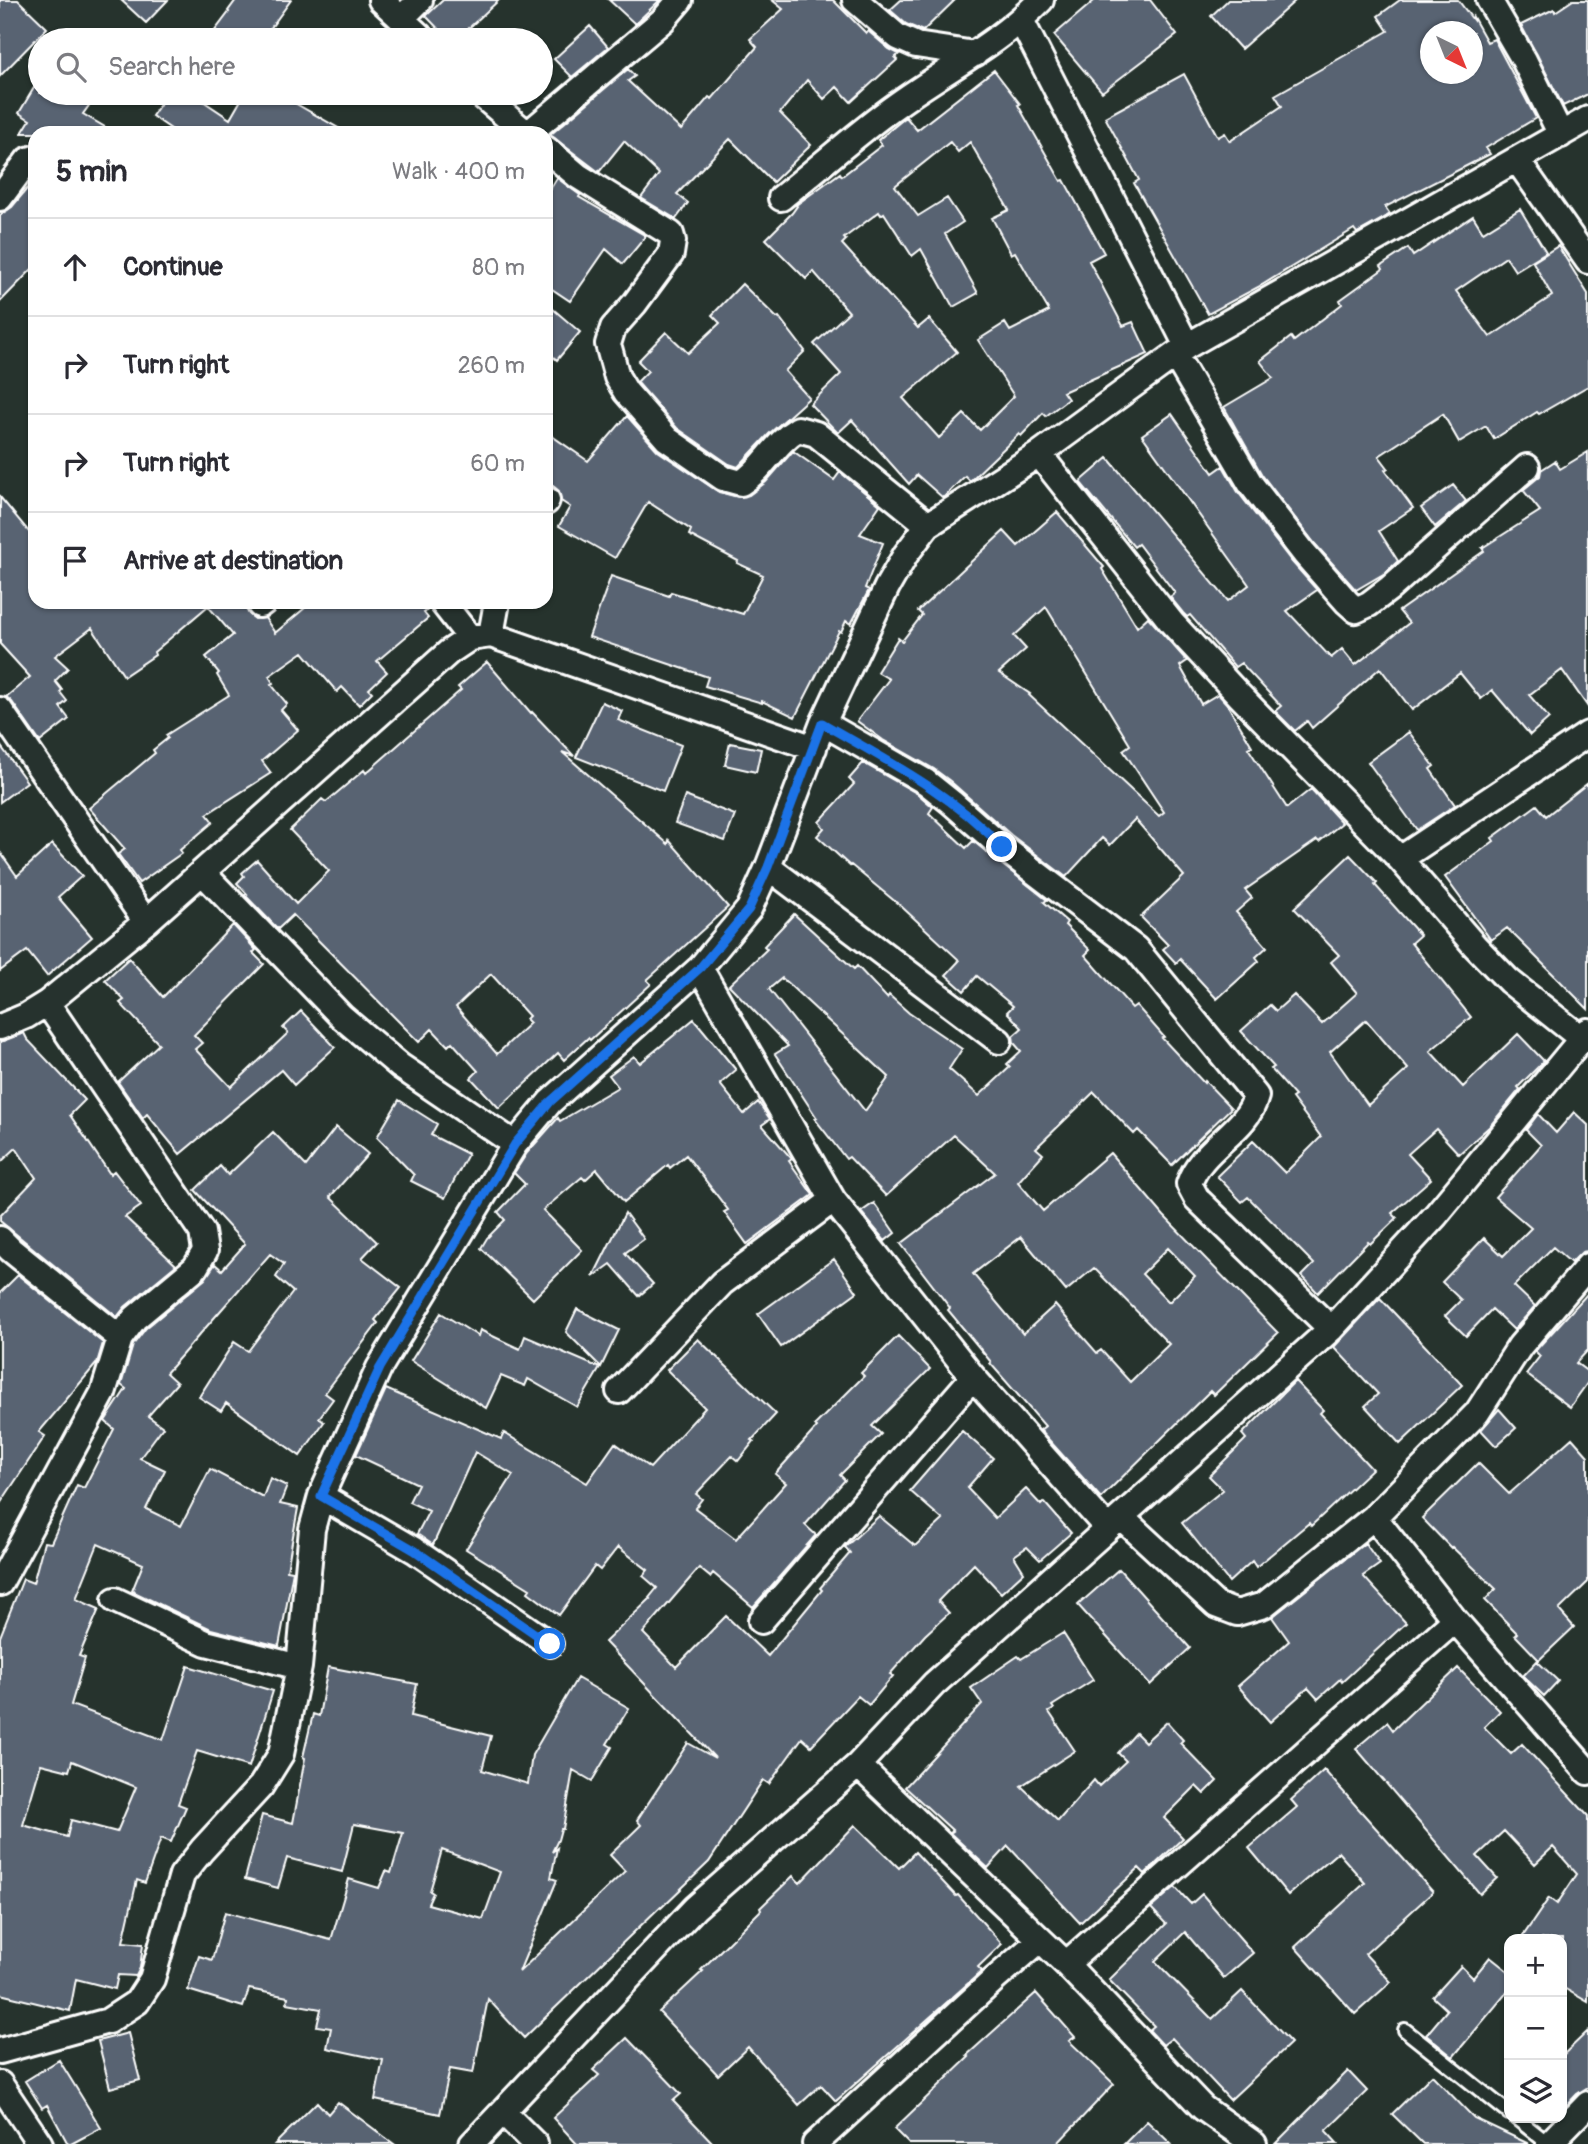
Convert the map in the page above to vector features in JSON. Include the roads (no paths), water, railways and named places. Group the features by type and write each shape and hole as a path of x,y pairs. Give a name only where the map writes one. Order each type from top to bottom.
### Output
{"street":[{"path":"381,0 411,28"},
{"path":"401,19 420,0"},
{"path":"536,126 663,20 680,0"},
{"path":"855,0 898,37 916,44 975,54"},
{"path":"781,198 898,104 975,54 1021,20 1041,0"},
{"path":"1489,0 1524,60 1560,135"},
{"path":"1021,20 1181,350 1250,483 1304,553 1356,610 1390,588 1527,467"},
{"path":"494,105 519,126"},
{"path":"0,2051 108,2021 137,2002 152,1979 182,1875 261,1786 281,1754 299,1667 312,1529 321,1496 380,1368 515,1144 550,1102 700,968 749,909 768,867 822,723 887,587 906,554 928,525 1039,454 1181,350 1588,119"},
{"path":"553,155 578,176 671,234 671,254 613,328 608,344 617,377 626,392 667,439 723,478 741,483 753,475 786,436 798,429 816,434 928,525"},
{"path":"0,198 28,160"},
{"path":"1517,160 1588,261"},
{"path":"472,2144 695,1908 858,1765 934,1684 1331,1329 1436,1215 1584,1035 1509,981 1400,859 1239,695 1172,623 1039,454"},
{"path":"450,609 481,637 814,748"},
{"path":"0,1027 47,1003 145,922 449,652 481,637 494,609"},
{"path":"0,710 145,922"},
{"path":"822,723 926,782 1002,847 1136,949 1256,1096 1252,1110 1194,1169 1189,1184 1197,1199 1331,1329"},
{"path":"1400,859 1588,734"},
{"path":"768,867 999,1041"},
{"path":"202,872 342,1017 400,1066 515,1144"},
{"path":"700,968 833,1200 973,1377 1114,1523 1216,1605 1237,1613 1264,1605 1374,1517 1477,1413 1520,1346 1588,1266"},
{"path":"0,1583 103,1393 120,1338 135,1318 195,1268 205,1251 202,1232 47,1003"},
{"path":"619,1391 722,1283 833,1200"},
{"path":"4,1250 120,1338"},
{"path":"761,1621 973,1377"},
{"path":"321,1496 414,1550 550,1644"},
{"path":"1374,1517 1455,1620 1588,1772"},
{"path":"115,1600 206,1643 299,1667"},
{"path":"1066,1964 1455,1620"},
{"path":"858,1765 1066,1964 1203,2108 1254,2144"},
{"path":"815,2144 1040,1940"},
{"path":"0,2084 40,2144"},
{"path":"1549,2144 1588,2104"},
{"path":"503,2112 536,2144"}],"lane":[{"path":"1405,2030 1504,2109"},
{"path":"1522,2123 1549,2144"}]}
